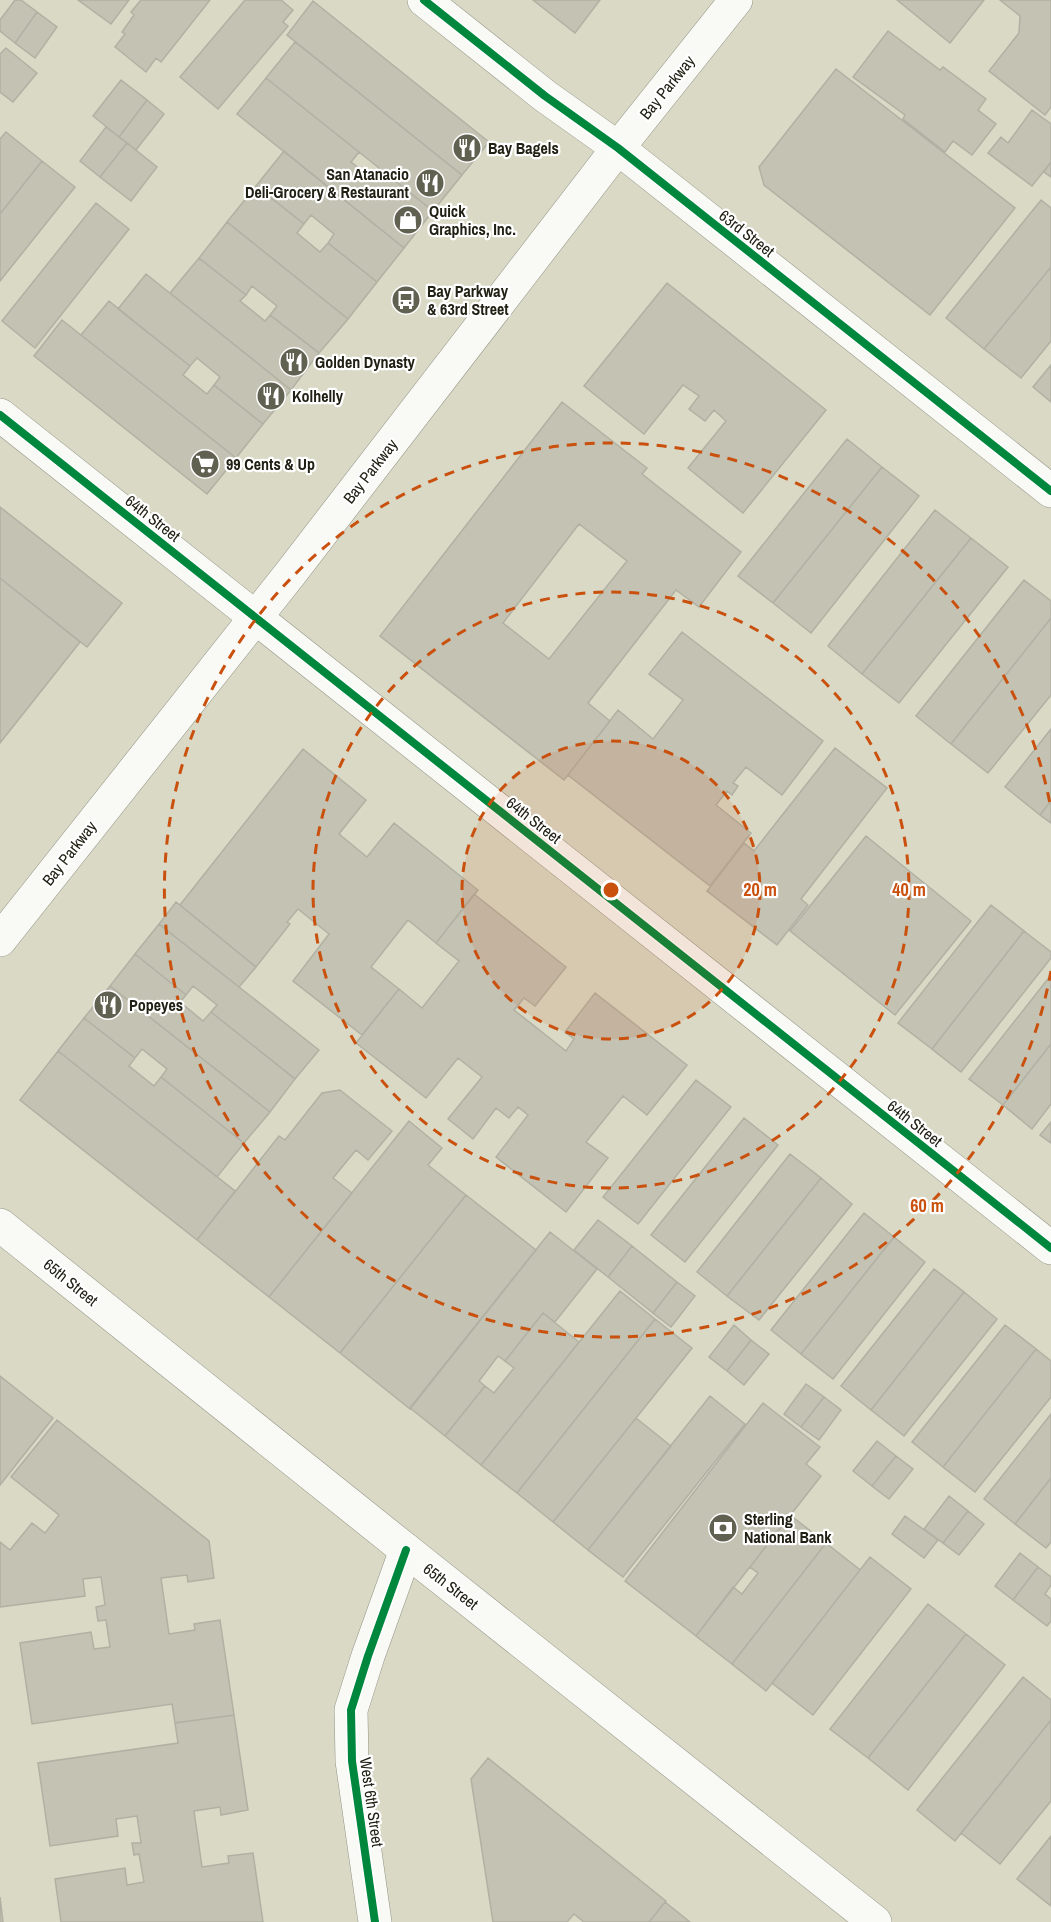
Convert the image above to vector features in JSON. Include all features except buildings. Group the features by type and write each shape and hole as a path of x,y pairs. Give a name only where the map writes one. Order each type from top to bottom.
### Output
{"street":[{"name":"63rd Street","path":"424,0 545,96 618,148 1051,491"},
{"name":"Bay Parkway","path":"0,940 256,617 618,148 736,0"},
{"name":"64th Street","path":"0,415 1051,1248"},
{"name":"65th Street","path":"0,1225 875,1922"},
{"name":"West 6th Street","path":"375,1922 352,1761 351,1710 406,1550"}],"cycle path":[{"path":"424,0 545,96 618,148 1051,491"},
{"path":"0,415 1051,1248"},
{"path":"375,1922 352,1761 351,1710 406,1550"}],"place":[{"name":"Bay Bagels","path":"467,148"},
{"name":"San Atanacio Deli-Grocery & Restaurant","path":"430,183"},
{"name":"Quick Graphics, Inc.","path":"408,220"},
{"name":"Bay Parkway & 63rd Street","path":"406,300"},
{"name":"Golden Dynasty","path":"294,362"},
{"name":"Kolhelly","path":"271,396"},
{"name":"99 Cents & Up","path":"205,464"},
{"name":"Popeyes","path":"108,1005"},
{"name":"Sterling National Bank","path":"723,1528"}]}
